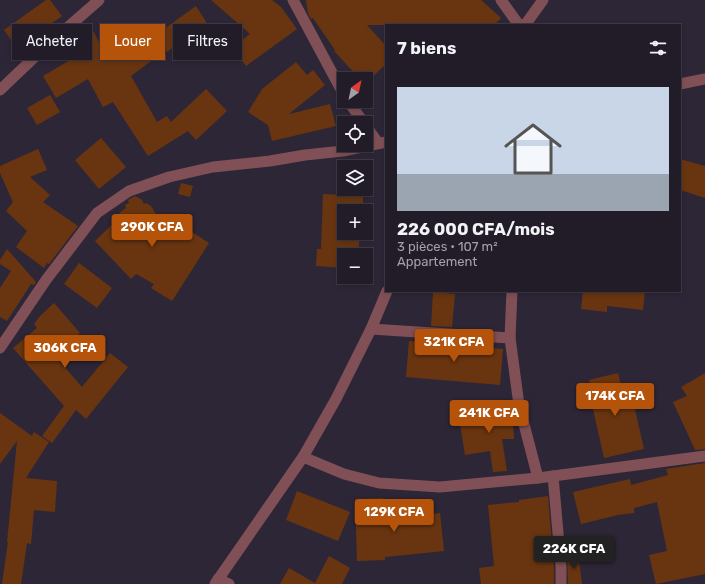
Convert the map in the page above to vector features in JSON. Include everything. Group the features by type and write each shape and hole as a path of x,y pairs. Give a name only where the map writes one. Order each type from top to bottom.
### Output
{"street":[{"path":"0,90 98,0"},
{"path":"293,0 337,82"},
{"path":"502,0 518,24"},
{"path":"527,24 543,0"},
{"path":"681,84 705,79"},
{"path":"373,133 382,142"},
{"path":"0,348 46,280 97,213 129,191 169,177 213,167 343,151 382,142"},
{"path":"229,584 217,581 303,457 336,399 371,329 387,292"},
{"path":"512,292 510,338 520,405 538,478"},
{"path":"371,329 510,338"},
{"path":"303,457 344,474 379,483 440,487 538,478 705,456"},
{"path":"553,476 561,567 561,584"}],"building":[{"path":"46,0 50,0 62,16 51,24 12,24"},
{"path":"211,0 272,0 281,7 297,29 246,66 242,60 242,40 250,34 242,27 242,24 239,24"},
{"path":"306,0 481,0 501,18 495,24 367,25 385,45 385,65 373,76 373,72 354,72 334,51 335,50 313,18 311,19 308,13"},
{"path":"196,6 207,24 173,24 173,48 167,52 165,51 165,28"},
{"path":"12,24 12,41 4,30"},
{"path":"94,32 100,44 100,60 153,60 131,76 157,122 167,116 171,122 206,89 227,111 196,140 188,131 148,156 113,102 103,107 88,79 56,98 43,76 70,60 92,60 92,33"},
{"path":"296,62 307,75 313,70 325,85 289,114 330,104 336,126 272,141 268,125 248,112 262,89"},
{"path":"50,95 60,112 37,125 27,108"},
{"path":"101,138 126,167 99,189 75,160"},
{"path":"38,149 47,170 30,177 50,195 43,202 78,226 49,264 47,263 44,268 16,247 27,231 6,211 13,202 0,173 0,166"},
{"path":"681,159 705,166 705,198 681,190"},
{"path":"181,183 193,186 190,197 178,194"},
{"path":"323,194 337,195 337,196 363,196 363,204 337,204 337,240 359,240 359,248 337,248 337,268 316,266 317,249 321,249"},
{"path":"135,196 142,200 144,204 146,203 151,206 160,221 165,216 185,235 189,230 209,243 172,301 151,288 154,284 136,274 131,279 95,241 121,216 119,213 126,208 125,205 129,203 128,200"},
{"path":"7,249 36,282 34,285 31,284 7,321 0,317 0,288 11,271 0,264 0,260"},
{"path":"79,263 112,288 97,308 64,284"},
{"path":"433,292 455,294 452,327 431,326"},
{"path":"583,292 645,292 643,310 607,306 607,312 581,309"},
{"path":"54,303 80,333 54,355 82,387 110,353 128,367 86,419 76,410 52,443 42,436 64,406 13,348 37,328 34,324"},
{"path":"430,340 451,341 451,345 503,349 500,385 406,377 409,341 430,343"},
{"path":"618,373 623,393 631,392 644,449 604,458 591,400 594,400 589,380"},
{"path":"705,373 705,449 695,450 673,402 687,396 681,387"},
{"path":"512,404 514,439 502,439 507,471 493,472 490,451 465,455 459,418 487,414 487,405"},
{"path":"0,413 32,436 34,432 49,442 26,478 57,481 55,512 34,510 31,544 27,543 21,584 2,584 8,542 17,441 0,464"},
{"path":"705,463 705,574 656,584 649,555 667,551 657,502 634,508 634,513 618,515 581,524 573,492 630,479 631,485 668,475 666,469"},
{"path":"297,491 350,512 338,541 286,520"},
{"path":"548,496 554,584 481,584 479,568 494,566 488,505 519,502 519,500"},
{"path":"383,498 384,519 440,513 444,551 385,557 385,560 357,561 355,499"},
{"path":"578,553 582,584 568,584 567,555"},
{"path":"329,556 350,568 342,584 280,584 289,568 315,583"}]}
